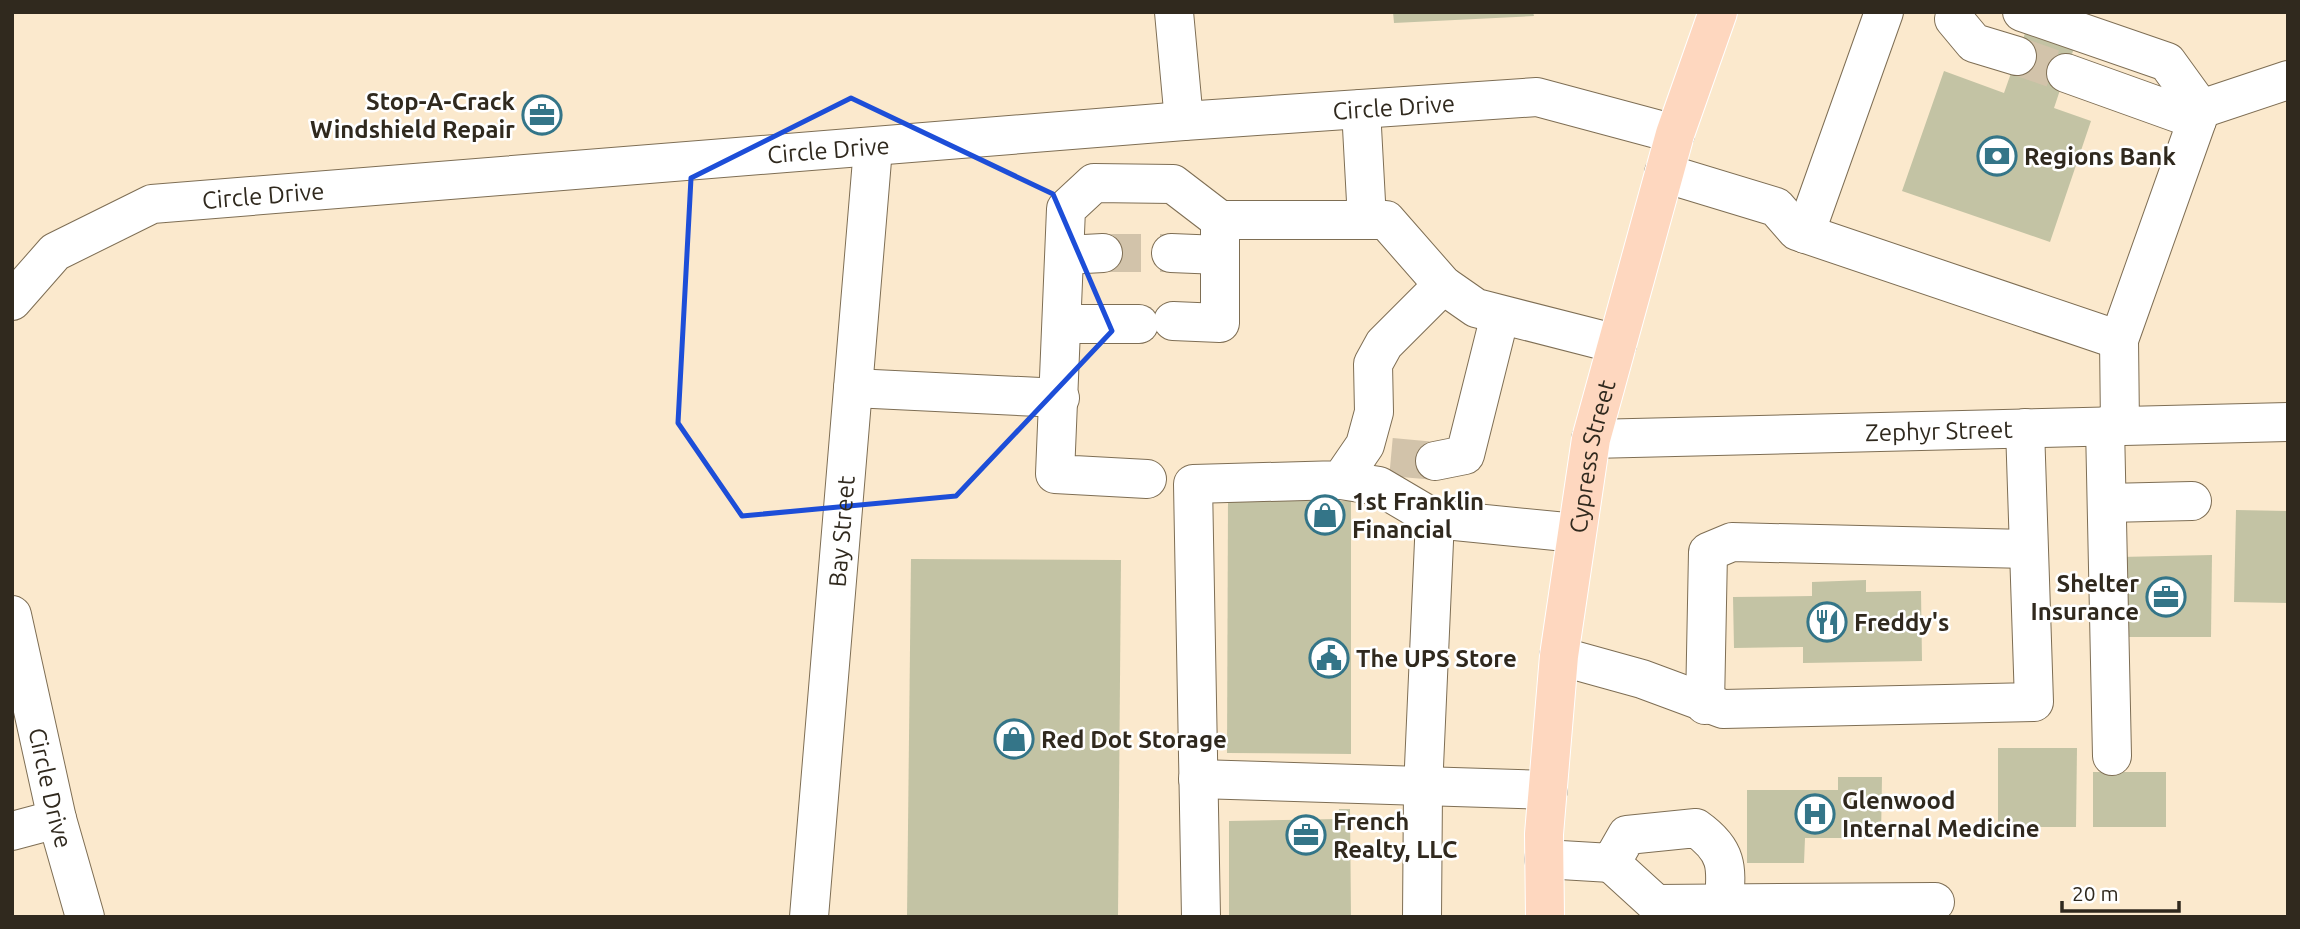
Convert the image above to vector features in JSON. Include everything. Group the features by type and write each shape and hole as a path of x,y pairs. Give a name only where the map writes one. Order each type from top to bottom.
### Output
{"main road":[{"name":"Cypress Street","path":"1545,917 1544,859 1559,656 1591,439 1675,134 1718,12"}],"street":[{"path":"1174,12 1184,121"},
{"path":"1805,234 1884,12"},
{"path":"2022,12 2167,62 2199,115"},
{"path":"1956,15 1974,43 2017,56"},
{"path":"2066,73 2199,115 2288,80"},
{"name":"Circle Drive","path":"12,301 55,252 152,204 1184,121 1537,97 1675,134"},
{"path":"1360,109 1367,220"},
{"path":"2112,756 2107,503 2119,340 2199,115"},
{"path":"1126,126 1133,183"},
{"name":"Bay Street","path":"809,917 873,148"},
{"path":"1664,173 1776,207 1797,231 1805,234 2119,340"},
{"path":"1063,324 1220,323 1220,237 1173,184 1094,183 1066,209 1085,254 1063,324 1055,474 1147,479"},
{"path":"1171,253 1220,237 1386,220 1443,285 1476,308 1617,344"},
{"path":"1341,480 1378,451 1373,364 1384,344 1443,285"},
{"path":"1435,461 1465,455 1500,315"},
{"path":"853,388 1060,398"},
{"name":"Zephyr Street","path":"1591,439 2288,422"},
{"path":"1559,656 1642,680 1705,705 1723,709 2034,702 2025,428"},
{"path":"1201,917 1193,484 1341,480 1379,486 1435,519 1576,533"},
{"path":"2107,503 2192,502"},
{"path":"1422,917 1423,789 1435,519"},
{"path":"1705,705 1708,552 1732,542 2027,549"},
{"name":"Circle Drive","path":"12,615 22,707 85,917"},
{"path":"1198,779 1423,789 1548,790"},
{"path":"12,831 57,819"},
{"path":"1611,863 1627,835 1696,828 1717,843 1725,864 1724,911"},
{"path":"1544,859 1611,863 1633,886 1656,904 1724,911 1935,902"}],"highlighted area":[{"path":"851,98 1053,194 1112,331 956,496 742,516 678,423 691,178"}],"building":[{"path":"1393,12 1533,12 1534,16 1394,23"},
{"name":"Regions Bank","path":"2030,19 2078,36 2054,108 2091,121 2050,242 1902,191 1944,71 2004,93"},
{"path":"1228,501 1351,501 1351,754 1227,753"},
{"path":"2236,510 2288,511 2288,603 2234,602"},
{"name":"Shelter Insurance","path":"2212,555 2211,637 2121,637 2120,557"},
{"name":"Red Dot Storage","path":"911,559 1121,560 1118,917 907,917"},
{"name":"Freddy's","path":"1866,580 1866,592 1921,591 1922,661 1803,663 1803,647 1734,648 1733,597 1812,596 1812,582"},
{"path":"1998,748 2077,748 2076,827 1998,827"},
{"path":"2093,772 2166,772 2166,827 2093,827"},
{"name":"Glenwood Internal Medicine","path":"1838,777 1882,777 1881,838 1805,838 1804,863 1747,863 1747,790 1838,790"},
{"path":"1339,809 1350,809 1351,917 1229,917 1229,821 1338,819"}],"tunnel":[{"path":"2017,56 2066,73"},
{"path":"1103,253 1171,253"},
{"path":"1391,457 1435,461"}],"place":[{"name":"Stop-A-Crack Windshield Repair","path":"542,115"},
{"name":"Regions Bank","path":"1997,156"},
{"name":"1st Franklin Financial","path":"1325,515"},
{"name":"Shelter Insurance","path":"2166,597"},
{"name":"Freddy's","path":"1827,622"},
{"name":"The UPS Store","path":"1329,658"},
{"name":"Red Dot Storage","path":"1014,739"},
{"name":"Glenwood Internal Medicine","path":"1815,814"},
{"name":"French Realty, LLC","path":"1306,835"}]}
